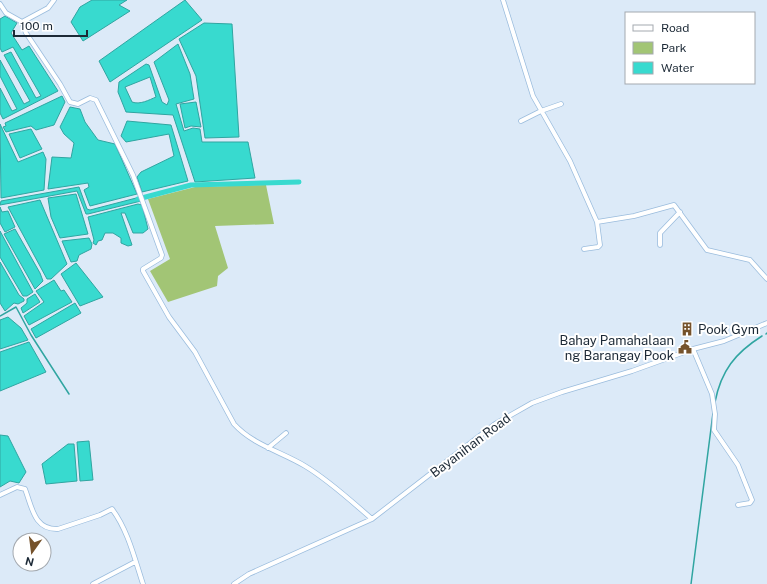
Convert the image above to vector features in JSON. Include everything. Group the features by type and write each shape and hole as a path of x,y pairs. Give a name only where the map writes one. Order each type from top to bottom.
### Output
{"street":[{"path":"22,22 48,8 54,0"},
{"path":"503,0 529,87 570,161 597,222 600,245 598,247 584,249"},
{"path":"0,4 6,13 22,22 26,33 60,84 70,102 78,104 90,98 96,100 127,163 162,255 143,270 156,298 195,352 234,424 241,431 268,448 305,466 337,489 372,519"},
{"path":"521,121 541,111 562,104"},
{"path":"597,222 634,216 674,205 707,250 750,260 767,279"},
{"path":"660,245 660,233 680,212"},
{"name":"Bayanihan Road","path":"234,584 249,574 372,519 495,424 532,403 562,392 632,371 693,349 724,341 767,324"},
{"path":"693,349 712,394 715,414 714,430 738,465 752,500 750,503 738,505"},
{"path":"268,448 286,433"},
{"path":"0,495 17,487 25,489 34,517 45,528 51,529 58,529 100,515 112,509 117,515 136,562 142,584"},
{"path":"93,584 136,562"}],"green space":[{"path":"266,185 274,224 215,226 228,268 218,276 217,286 168,302 150,271 170,259 148,199 195,187"}],"water":[{"path":"92,0 127,0 119,5 130,11 83,41 71,22 80,7"},
{"path":"185,0 202,20 110,82 99,61"},
{"path":"5,16 17,23 11,33 22,50 29,46 58,91 3,119 0,113 0,88 12,111 17,109 0,76 0,60 24,104 30,101 4,55 11,52 36,98 41,96 13,47 2,52 0,48 0,19"},
{"path":"204,23 232,24 239,137 205,138 196,76 179,39"},
{"path":"178,44 190,74 194,99 176,104 184,131 193,128 200,129 202,142 248,142 255,178 195,182 173,115 126,112 118,92 119,82 146,64 149,65 162,102 167,105 169,100 154,62","holes":["150,77 156,97 141,103 135,103 132,102 125,87"]},
{"path":"62,96 65,102 54,125 36,130 31,126 6,132 3,127 6,126 5,123"},
{"path":"196,102 201,127 191,126 185,128 180,104"},
{"path":"70,107 80,109 85,122 98,140 115,144 137,194 90,206 84,190 89,187 88,183 48,189 52,157 71,158 74,143 64,134 60,127"},
{"path":"127,121 171,125 188,181 142,192 137,177 141,172 174,156 169,134 126,142 121,136"},
{"path":"0,124 18,162 43,152 46,159 44,190 1,198"},
{"path":"31,129 42,149 20,158 9,134"},
{"path":"79,187 87,209 90,210 140,197 141,201 86,214 77,191 0,205 1,201"},
{"path":"76,194 88,234 60,238 51,217 48,198"},
{"path":"40,200 67,264 51,279 47,279 8,207"},
{"path":"138,204 142,205 148,229 143,233 133,233 125,213 121,213 132,245 128,246 121,243 121,238 113,233 105,233 102,240 98,241 96,245 93,243 94,240 88,217"},
{"path":"0,207 2,212 8,211 15,227 5,232 0,223"},
{"path":"15,229 43,281 35,289 4,234"},
{"path":"0,231 33,292 27,296 23,296 0,257"},
{"path":"89,238 92,244 91,249 79,255 77,261 71,262 62,241"},
{"path":"0,262 19,295 24,299 24,301 18,304 14,303 5,311 0,303"},
{"path":"76,263 103,297 80,306 61,274"},
{"path":"54,280 61,291 64,290 72,302 29,325 24,316 44,302 36,291"},
{"path":"35,294 40,302 23,313 21,308 27,303 27,299"},
{"path":"75,303 81,313 36,338 31,329"},
{"path":"8,317 21,328 28,340 0,349 0,320"},
{"path":"29,342 46,372 0,391 0,352"},
{"path":"0,435 8,436 26,472 19,483 10,481 0,487"},
{"path":"89,441 93,480 80,481 77,442"},
{"path":"68,444 74,444 77,481 46,484 42,464"}],"waterway":[{"path":"138,199 191,185 299,182"},
{"path":"0,316 16,307 31,335 69,394"},
{"path":"715,402 725,372 744,349 762,336"},
{"path":"691,584 713,413"}],"place":[{"name":"Pook Gym","path":"687,329"},
{"name":"Bahay Pamahalaan ng Barangay Pook","path":"685,347"}]}
